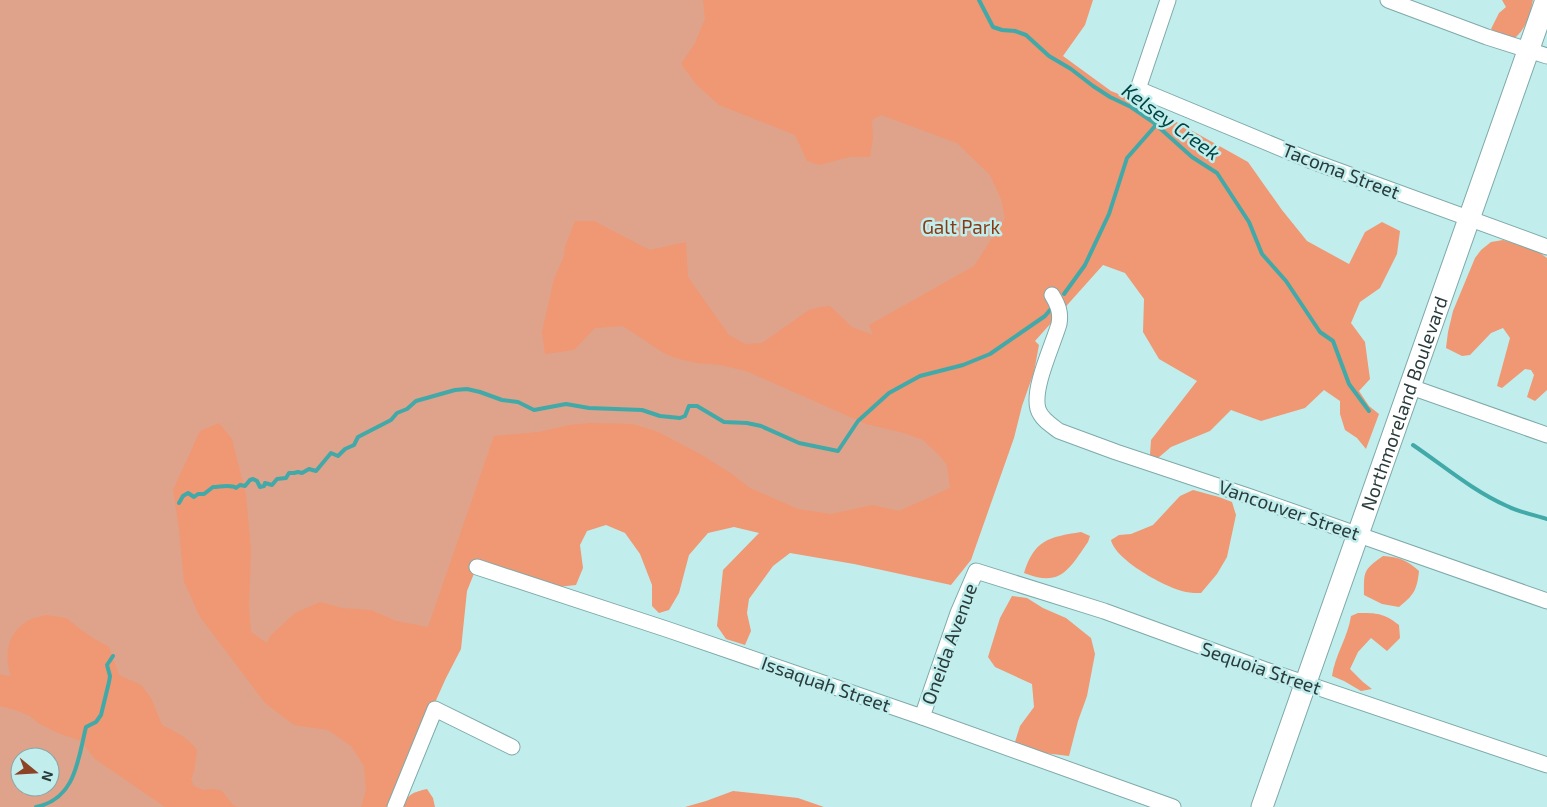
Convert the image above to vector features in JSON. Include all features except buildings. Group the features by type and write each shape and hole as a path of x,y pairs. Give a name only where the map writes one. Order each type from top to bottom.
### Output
{"street":[{"name":"Tacoma Street","path":"1168,0 1138,89 1309,160 1547,247"},
{"path":"1388,0 1487,37 1538,53"},
{"name":"Northmoreland Boulevard","path":"1262,807 1470,219 1538,53 1546,0"},
{"name":"Vancouver Street","path":"1052,294 1058,305 1060,315 1036,395 1038,409 1042,418 1059,431 1547,601"},
{"path":"1411,387 1547,435"},
{"name":"Issaquah Street","path":"477,567 669,630 922,717 1173,807"},
{"name":"Sequoia Street","path":"976,571 1104,611 1403,718 1547,765"},
{"name":"Oneida Avenue","path":"922,717 958,613 976,571"},
{"path":"395,807 435,709 512,747"}],"green space":[{"name":"Galt Park","path":"0,0 902,0 1129,207 968,396 962,561 509,436 379,807 0,807"}],"shaded area":[{"path":"703,0 1093,0 1085,25 1063,56 1111,91 1146,105 1248,162 1307,241 1349,264 1365,232 1382,222 1400,231 1397,254 1380,288 1360,302 1351,323 1365,342 1370,379 1359,391 1369,406 1379,414 1366,449 1357,438 1345,430 1340,414 1340,401 1324,390 1305,408 1261,421 1231,410 1210,431 1171,447 1158,458 1150,455 1151,440 1197,381 1159,359 1143,332 1144,299 1125,273 1103,265 1035,341 1039,345 1034,372 1022,406 1014,438 971,560 951,585 854,564 790,553 773,566 749,599 747,613 751,631 745,645 726,639 717,626 723,570 759,533 734,527 708,533 689,555 679,593 669,610 659,613 652,606 652,585 640,554 625,533 606,525 587,531 580,545 583,568 576,585 557,587 479,561 467,591 461,649 405,769 391,807 361,807 366,790 364,766 351,746 328,730 294,725 265,703 200,617 184,582 173,490 200,431 219,423 232,439 246,495 251,550 249,605 251,632 267,643 270,636 295,613 320,602 342,608 371,610 396,621 428,627 494,436 539,432 568,425 590,423 632,424 656,431 702,455 750,488 798,509 831,514 872,505 899,511 950,488 947,465 923,440 904,433 866,424 746,371 675,358 662,352 623,326 595,328 574,350 545,354 542,332 554,279 564,256 565,247 575,221 594,221 650,250 686,242 688,277 729,335 745,344 762,343 809,310 830,306 852,327 873,335 869,325 974,266 1005,218 1001,199 990,175 957,143 881,115 872,120 873,137 870,157 850,157 819,165 807,161 795,135 719,105 696,84 681,64 695,43 705,19"},
{"path":"1502,0 1533,0 1527,21 1522,31 1514,39 1499,36 1491,29 1499,13 1506,7"},
{"path":"1503,240 1536,250 1547,258 1547,390 1535,401 1527,397 1534,375 1531,370 1525,369 1502,388 1497,386 1510,338 1503,328 1491,333 1470,355 1462,356 1446,348 1453,311 1475,258 1491,242"},
{"path":"1193,490 1232,502 1236,515 1227,557 1217,574 1201,593 1177,589 1142,572 1122,556 1111,540 1119,535 1131,534 1153,525 1180,496"},
{"path":"1081,532 1090,536 1088,542 1069,568 1063,573 1056,577 1047,578 1024,573 1033,553 1044,542 1052,538"},
{"path":"1383,556 1402,560 1411,564 1419,571 1414,592 1399,607 1382,604 1364,595 1366,572 1368,568"},
{"path":"1012,596 1027,598 1043,608 1066,618 1091,638 1095,654 1087,696 1069,756 1035,752 1015,742 1020,726 1034,707 1032,684 995,667 988,657 1000,618"},
{"path":"1358,613 1375,614 1389,618 1399,625 1400,638 1387,651 1371,638 1358,652 1350,669 1372,689 1361,691 1332,676 1351,616"},
{"path":"46,615 66,618 91,637 109,647 119,675 141,685 151,698 162,725 185,738 197,750 194,772 191,779 194,786 203,790 214,789 222,791 233,805 238,807 165,807 95,759 81,741 58,733 38,723 30,716 0,706 0,674 11,676 8,653 11,639 15,632 26,622"},
{"path":"427,789 433,798 435,807 402,807 406,799 412,794"},
{"path":"733,791 798,798 824,807 685,807"}],"waterway":[{"name":"Kelsey Creek","path":"979,0 993,27 1026,35 1049,56 1110,97 1131,107 1153,122 1192,157 1217,173 1249,222 1262,254 1286,281 1320,332 1333,341 1349,384 1369,411"},
{"path":"1064,294 1085,265 1109,214 1127,158 1156,125"},
{"path":"179,503 183,496 188,493 194,497 198,494 204,494 213,487 228,486 236,488 240,485 245,486 253,479 257,481 260,487 264,486 265,483 272,485 277,479 286,478 289,473 302,473 309,469 316,471 331,453 338,456 345,449 354,445 358,437 391,420 397,413 407,409 416,401 455,390 467,389 502,400 518,402 534,410 566,404 589,408 642,410 660,416 680,418 685,416 689,406 697,406 724,422 761,426 799,443 838,451 858,421 889,393 920,376 963,365 990,354 1045,316 1050,310"},
{"name":"Kelsey Creek","path":"1413,445 1470,486 1494,500 1516,510 1547,519"},
{"path":"36,807 49,803 60,796 73,776 86,727 96,722 101,715 110,676 107,665 113,656"}]}
